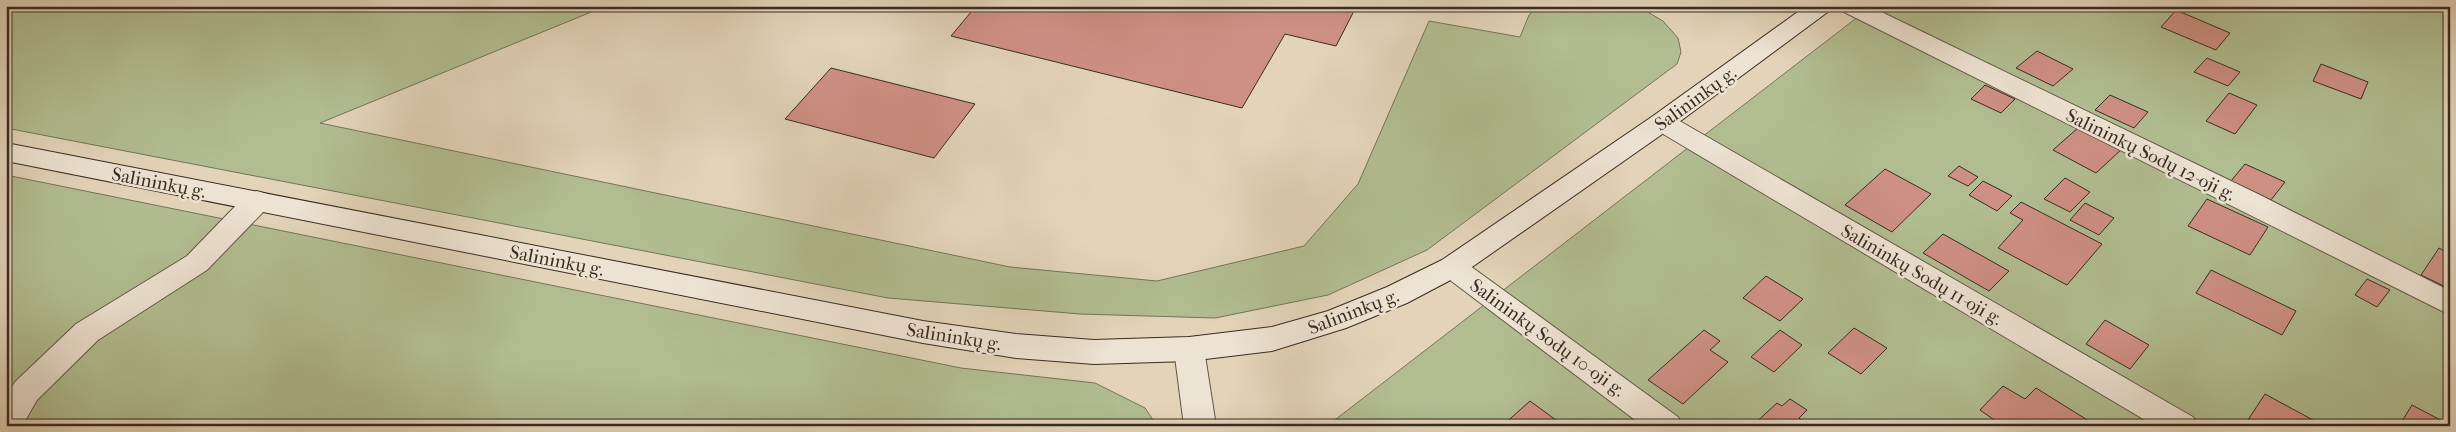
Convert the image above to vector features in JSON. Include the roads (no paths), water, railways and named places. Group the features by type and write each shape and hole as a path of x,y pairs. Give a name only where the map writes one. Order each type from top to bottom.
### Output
{"main road":[{"name":"Salininkų g.","path":"6,152 923,332 1016,346 1094,352 1189,349 1272,339 1336,320 1397,295 1452,267 1662,122 1821,6"},
{"name":"Salininkų Sodų 12-oji g.","path":"1850,6 2250,202 2450,304"},
{"name":"Salininkų Sodų 11-oji g.","path":"1662,122 2182,426"},
{"path":"6,425 26,391 87,332 197,262 257,201"},
{"name":"Salininkų Sodų 10-oji g.","path":"1452,267 1667,426"},
{"path":"1189,349 1200,426"}]}
